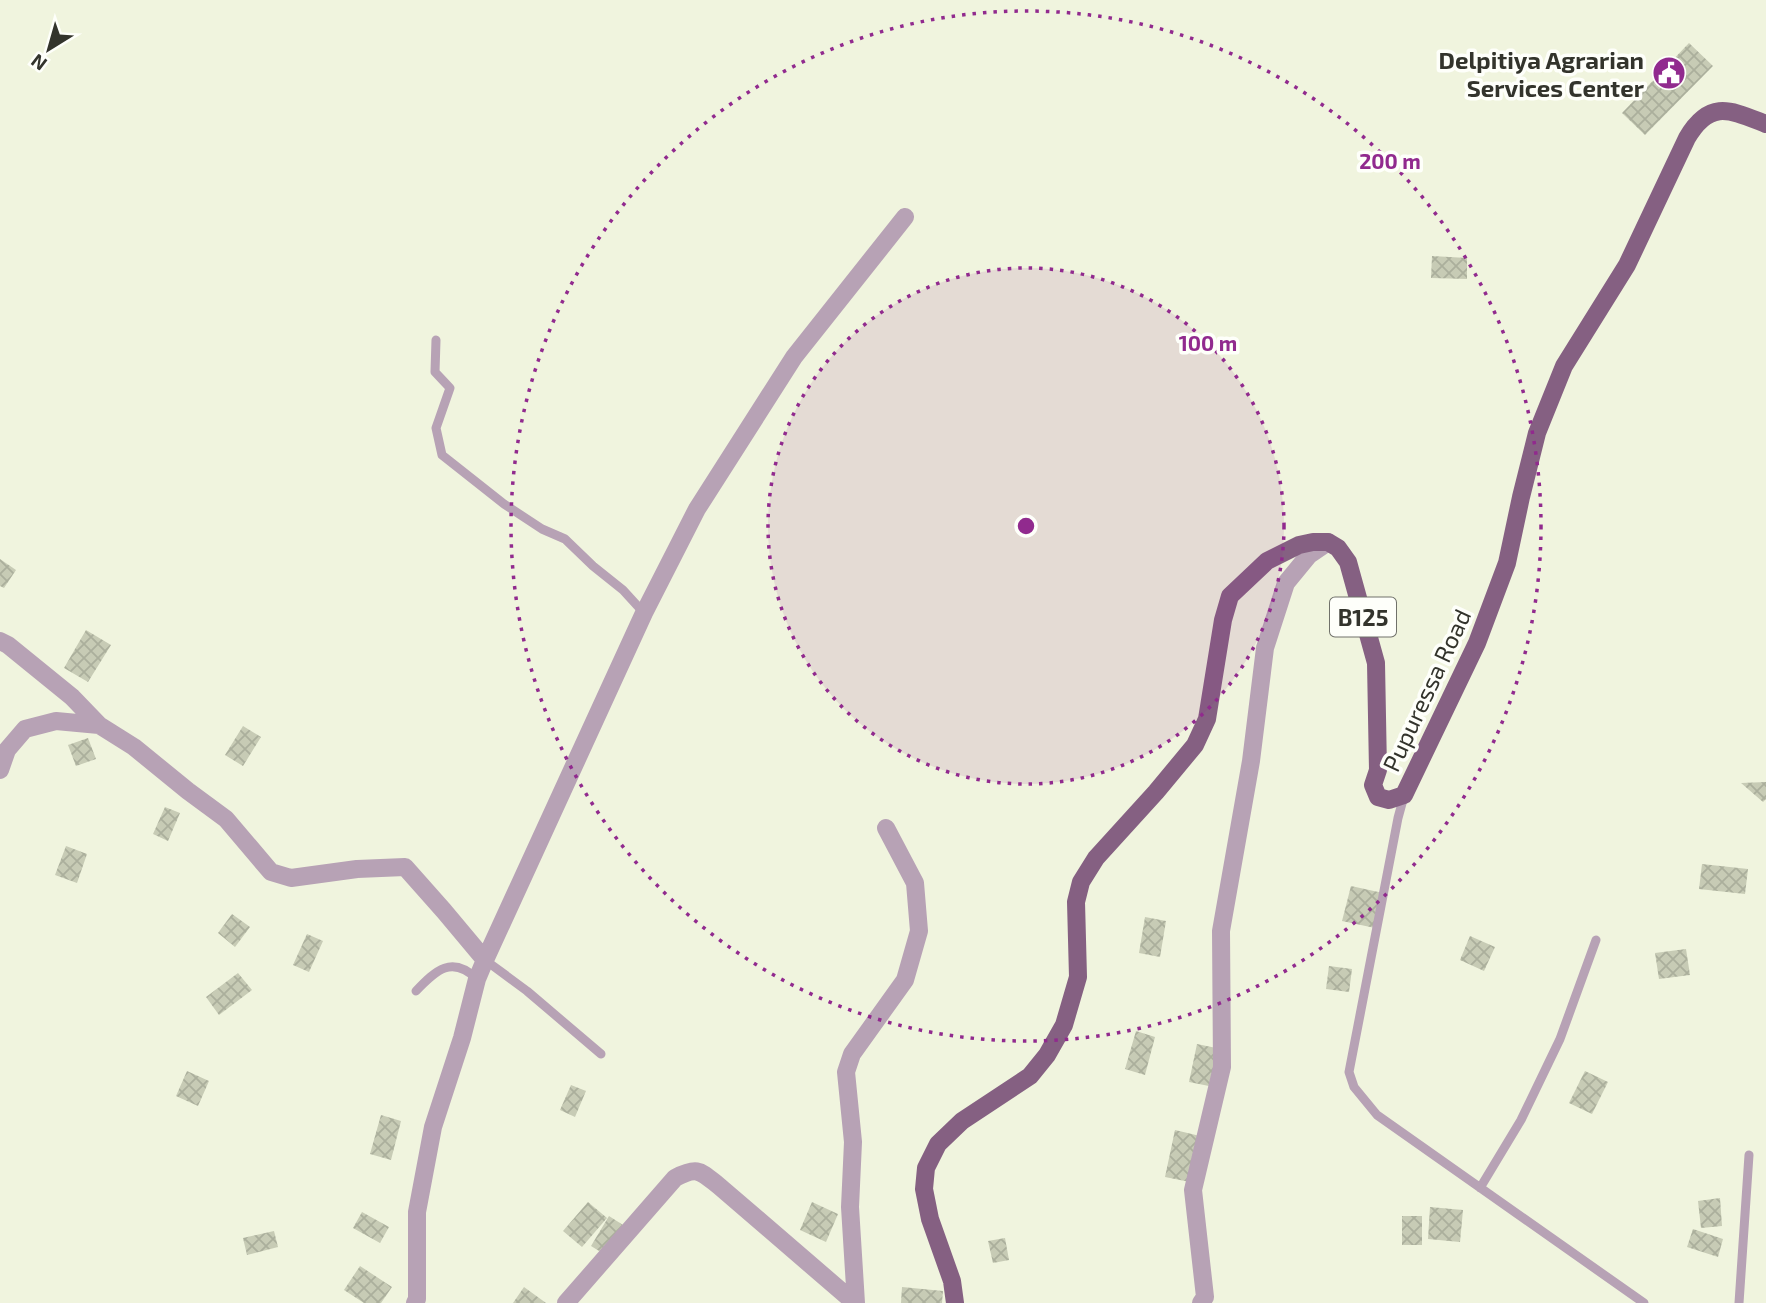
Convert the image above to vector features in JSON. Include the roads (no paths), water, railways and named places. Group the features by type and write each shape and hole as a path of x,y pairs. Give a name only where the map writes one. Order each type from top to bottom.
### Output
{"main road":[{"name":"Pupuressa Road","path":"1328,542 1344,554 1348,562 1376,663 1378,770 1373,785 1378,797 1389,800 1404,795 1477,643 1507,563 1537,433 1564,366 1627,265 1687,138 1695,125 1709,113 1723,110 1766,124"},
{"path":"955,1303 952,1281 930,1219 924,1189 926,1168 938,1144 962,1121 1030,1076 1048,1055 1064,1025 1078,977 1076,902 1081,881 1096,858 1195,745 1207,719 1223,620 1230,596 1267,561 1299,545 1328,542"}],"street":[{"path":"415,1303 417,1212 433,1127 485,960 644,613 697,509 794,357 905,216"},
{"path":"1201,1303 1205,1297 1193,1190 1222,1067 1220,931 1251,761 1265,648 1286,583 1309,555 1328,542"},
{"path":"0,641 72,697 99,725 134,747 226,819 271,872 291,878 356,869 405,867 485,960"},
{"path":"0,770 7,750 25,729 56,721 99,725"},
{"path":"856,1303 850,1207 853,1142 846,1072 852,1054 905,980 919,931 915,883 886,828"},
{"path":"566,1303 676,1178 690,1171 700,1171 856,1303"}],"lane":[{"path":"436,340 435,372 450,388 436,428 442,455 504,504 542,529 565,539 623,590 644,613"},
{"path":"1404,795 1349,1072 1354,1087 1377,1115 1644,1303"},
{"path":"1480,1188 1521,1120 1560,1038 1596,940"},
{"path":"485,960 527,991 601,1054"},
{"path":"416,991 436,972 447,968 466,969 477,979"},
{"path":"1739,1303 1749,1155"}],"place":[{"name":"Delpitiya Agrarian Services Center","path":"1669,73"}]}
